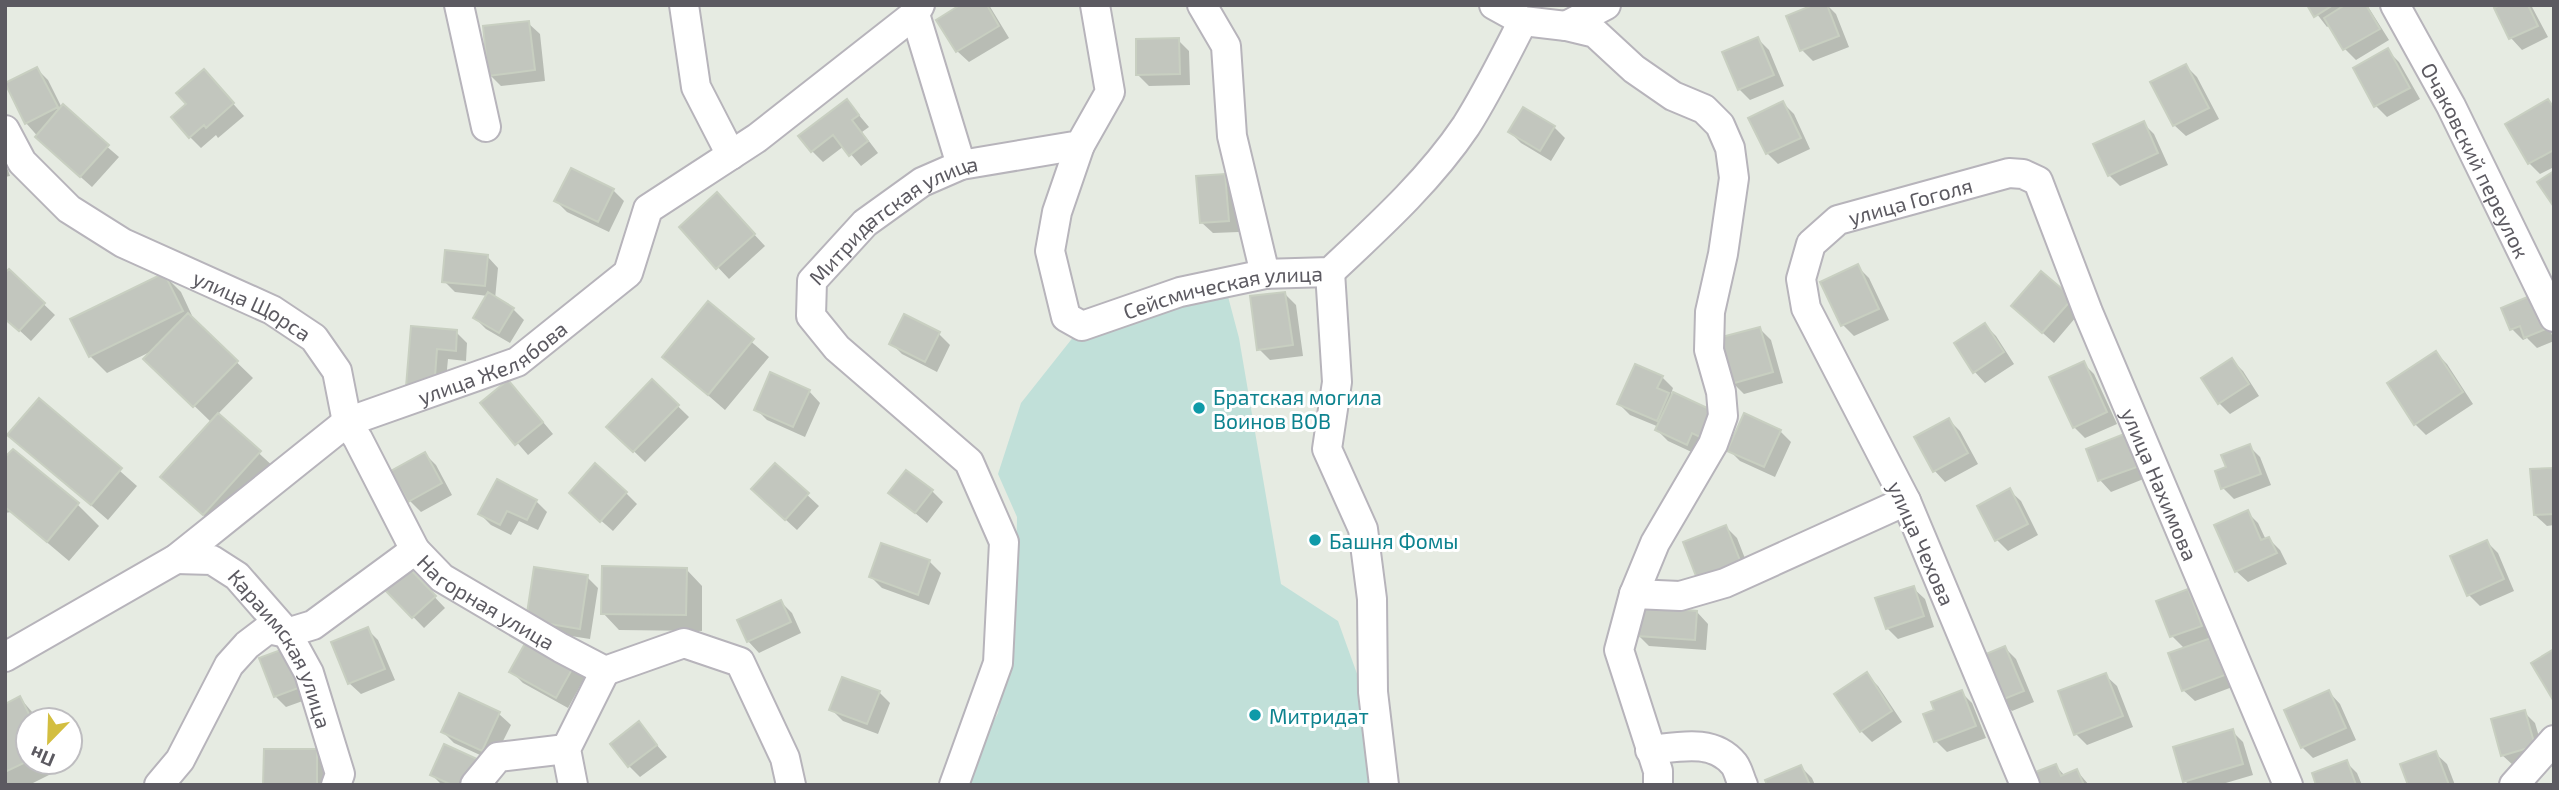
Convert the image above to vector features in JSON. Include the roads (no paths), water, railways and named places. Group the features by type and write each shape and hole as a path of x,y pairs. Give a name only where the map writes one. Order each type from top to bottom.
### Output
{"street":[{"path":"459,5 486,127"},
{"path":"684,5 696,87 731,155"},
{"path":"1080,145 1110,92 1095,5"},
{"path":"1202,5 1226,46 1232,136 1265,274"},
{"path":"1494,5 1522,21 1566,26 1595,33 1634,69 1673,96 1704,108 1720,125 1730,148 1734,178 1723,254 1710,313 1709,350 1721,392 1723,416 1713,444 1655,543 1634,594 1619,650 1658,771 1658,785"},
{"path":"1566,26 1606,5"},
{"name":"Очаковский переулок","path":"2395,5 2451,106 2554,317"},
{"path":"917,10 961,165"},
{"name":"улица Желябова","path":"5,657 176,559 347,422 517,362 628,273 648,209 757,138 917,10"},
{"name":"Сейсмическая улица","path":"1080,145 1057,212 1050,251 1066,317 1082,326 1180,292 1265,274 1330,272 1372,233 1424,178 1466,125 1522,21"},
{"name":"улица Щорса","path":"5,130 22,162 69,209 123,243 272,310 314,338 337,371 347,422 415,550"},
{"name":"Митридатская улица","path":"954,785 998,663 1004,542 969,462 837,348 811,316 811,281 864,223 922,182 961,165 1080,145"},
{"name":"улица Гоголя","path":"1806,308 1801,279 1811,244 1838,220 2009,173 2023,174 2038,181"},
{"name":"улица Нахимова","path":"2038,181 2088,312 2288,785"},
{"path":"1330,272 1337,382 1327,449 1363,529 1372,599 1373,692 1384,785"},
{"name":"улица Чехова","path":"1806,308 1906,501 2025,785"},
{"path":"1634,594 1679,596 1725,583 1906,501"},
{"name":"Нагорная улица","path":"159,785 180,760 229,665 247,645 268,629 287,633 313,625 415,550 442,578 561,648 606,671"},
{"name":"Караимская улица","path":"176,559 212,560 237,576 287,633 313,685 340,774 336,785"},
{"path":"573,785 566,749 606,671 684,643 740,662 785,758 790,785"},
{"path":"2514,785 2554,740"},
{"path":"1650,750 1691,746 1714,749 1734,764 1742,785"},
{"path":"475,785 498,757 566,749"}],"place":[{"name":"Братская могила Воинов ВОВ","path":"1199,408"},
{"name":"Башня Фомы","path":"1315,540"},
{"name":"Митридат","path":"1255,715"}]}
